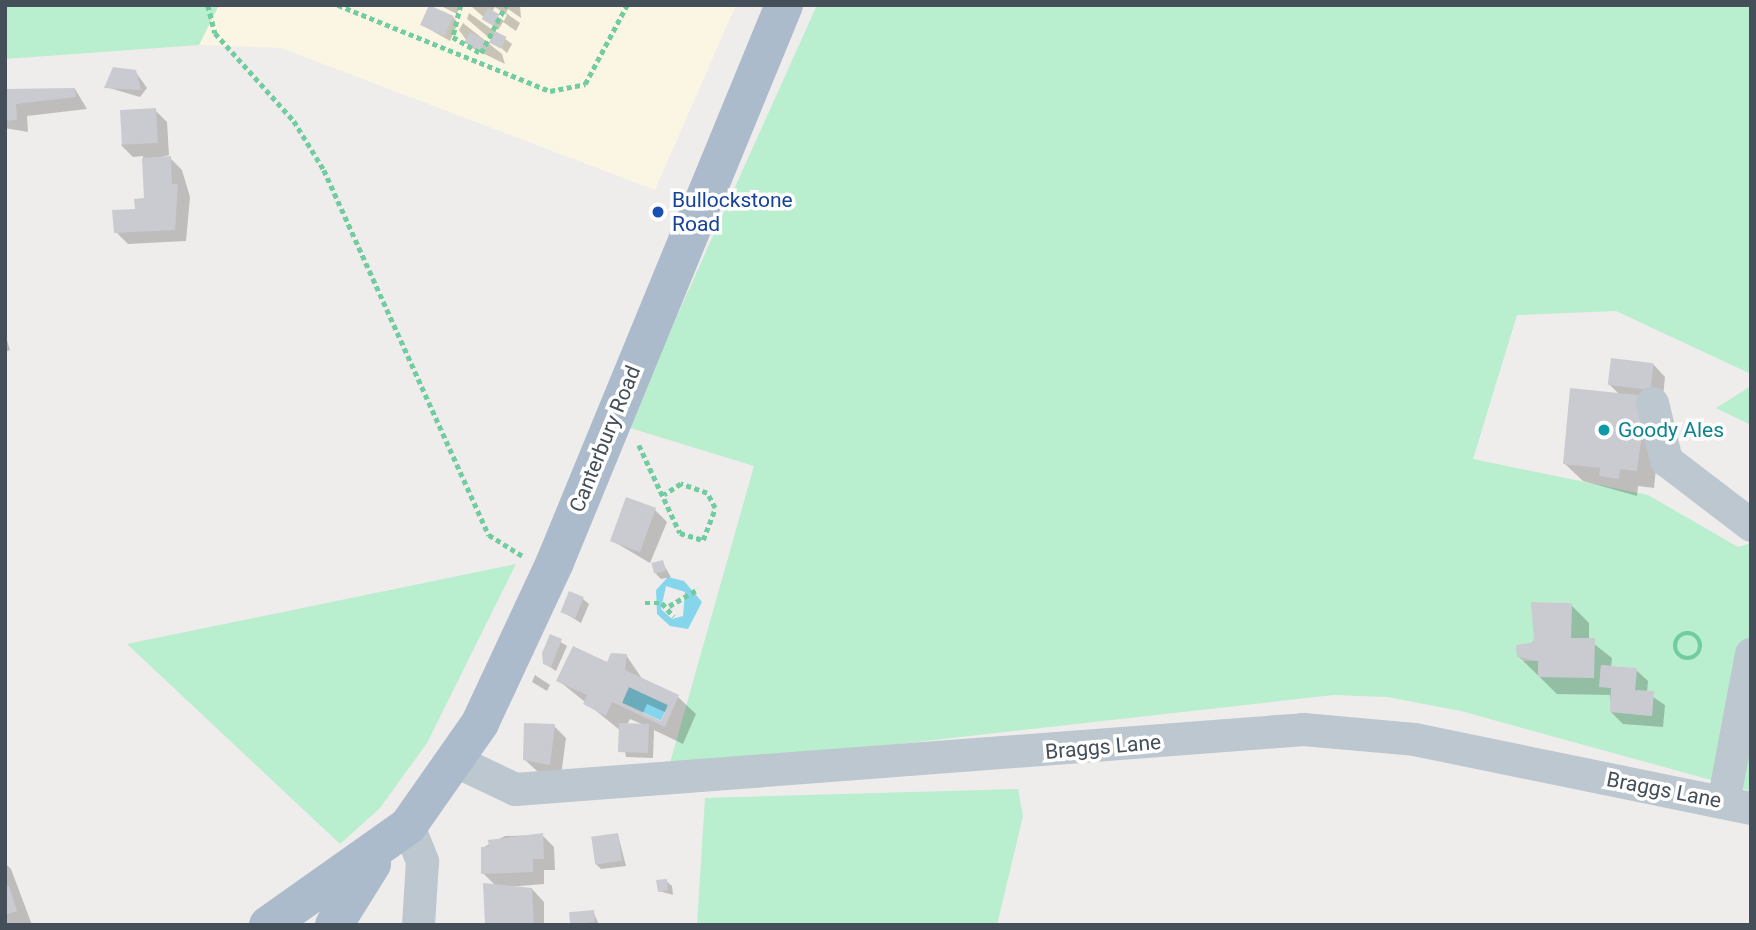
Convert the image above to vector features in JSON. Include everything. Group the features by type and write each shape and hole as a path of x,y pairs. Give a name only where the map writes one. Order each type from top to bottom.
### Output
{"main road":[{"name":"Canterbury Road","path":"334,925 396,837 456,761 555,562 608,427 784,5"},
{"name":"Canterbury Road","path":"268,925 396,837"}],"street":[{"path":"1652,403 1666,460 1751,525"},
{"path":"1737,805 1751,654"},
{"name":"Braggs Lane","path":"456,761 515,789 1303,729 1413,739 1737,805"},
{"path":"396,837 422,861 418,925"}],"path":[{"path":"208,5 215,33 294,121 324,170 489,536 508,551 555,562"},
{"path":"338,5 550,91 586,84 627,5"},
{"path":"461,5 453,37 481,53 506,5"},
{"path":"608,427 639,446 680,533 703,540 715,508 707,493 681,484 664,495"},
{"path":"645,603 669,606 698,589"},
{"path":"669,606 674,617"},
{"path":"1686,630 1700,650 1693,660 1680,656 1676,646 1686,630"}],"shaded area":[{"path":"219,5 736,5 655,190 281,48 199,45"}],"green space":[{"path":"5,5 219,5 199,45 5,59"},
{"path":"817,5 1751,5 1751,374 1616,311 1517,315 1473,459 1648,495 1738,547 1751,543 1751,791 1461,711 1387,697 1333,695 668,770 754,466 627,427","holes":["1532,602 1572,603 1571,638 1594,638 1538,661 1522,661 1516,645 1534,642","1601,665 1637,668 1635,690 1652,716 1610,712 1611,688 1599,686"]},
{"path":"1751,386 1751,425 1716,408"},
{"path":"516,564 427,743 380,808 340,844 127,644"},
{"path":"1018,789 1023,816 997,925 697,925 705,798"}],"water":[{"path":"668,577 684,581 702,602 688,629 670,626 657,614 656,590","holes":["666,586 685,592 683,616 672,619 661,609"]},
{"path":"629,687 668,705 661,721 622,702"}],"building":[{"path":"429,5 454,16 445,36 420,25"},
{"path":"488,8 499,14 493,26 482,19"},
{"path":"495,31 507,37 501,48 489,43"},
{"path":"470,32 486,41 480,51 464,42"},
{"path":"113,67 136,70 141,90 104,88"},
{"path":"75,88 76,97 16,104 17,120 5,121 5,89"},
{"path":"156,108 158,143 122,145 120,110"},
{"path":"171,156 172,184 178,184 175,230 114,233 112,210 135,209 134,199 144,198 142,158"},
{"path":"1611,358 1654,363 1650,390 1608,385"},
{"name":"Goody Ales","path":"1570,388 1647,396 1637,471 1620,469 1619,479 1599,476 1600,468 1563,464"},
{"path":"626,497 656,508 640,552 610,541"},
{"path":"663,560 666,571 654,574 651,563"},
{"path":"569,591 584,597 575,618 560,612"},
{"path":"1531,602 1572,603 1571,638 1595,638 1594,678 1538,677 1538,661 1517,657 1516,645 1534,642"},
{"path":"550,634 562,639 551,667 543,664 542,653"},
{"path":"573,646 607,662 611,653 627,654 625,670 679,695 665,727 612,702 606,716 583,704 587,695 556,681","holes":["629,687 668,705 661,721 622,703"]},
{"path":"1601,665 1637,668 1635,690 1654,691 1652,716 1610,712 1611,688 1599,687"},
{"path":"524,723 555,724 550,765 523,760"},
{"path":"619,723 649,724 648,753 618,752"},
{"path":"543,833 544,859 533,859 533,872 481,874 481,847 489,847 488,840"},
{"path":"618,833 622,861 595,864 591,837"},
{"path":"667,879 668,890 658,892 656,880"},
{"path":"483,883 532,888 534,925 485,925"},
{"path":"9,886 17,911 5,915 5,887"},
{"path":"594,910 595,922 570,924 569,912"}],"place":[{"name":"Bullockstone Road","path":"658,212"},
{"name":"Goody Ales","path":"1604,430"}]}
